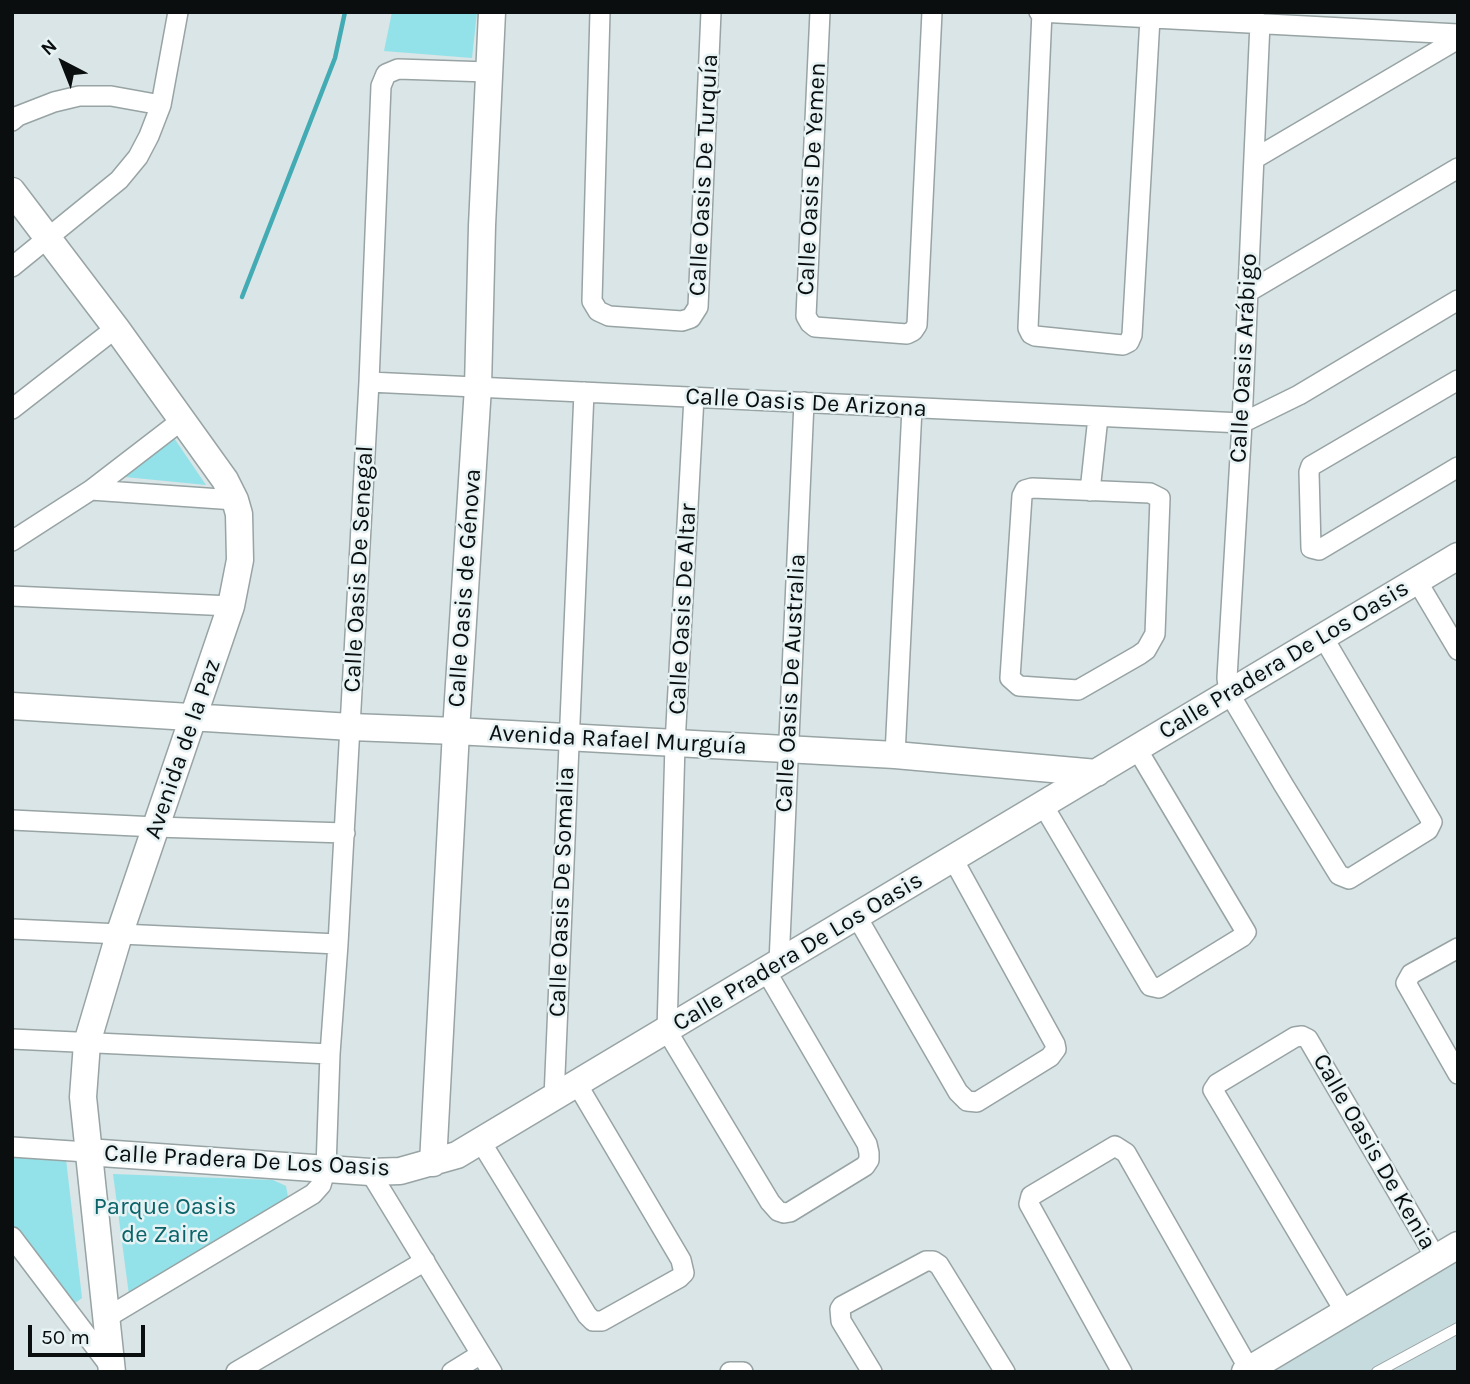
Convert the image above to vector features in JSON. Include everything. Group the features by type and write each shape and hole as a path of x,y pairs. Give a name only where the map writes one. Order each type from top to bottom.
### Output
{"street":[{"path":"12,267 120,180 138,158 161,105 178,12"},
{"name":"Calle Oasis de Génova","path":"433,1163 478,387 492,12"},
{"name":"Calle Oasis De Turquía","path":"600,12 592,301 598,311 609,316 681,321 691,318 698,307 711,12"},
{"name":"Calle Oasis De Yemen","path":"820,12 806,316 816,327 907,334 917,325 932,12"},
{"path":"1150,18 1132,335 1129,342 1123,345 1035,336 1028,328 1041,12 1150,18 1172,16 1458,36"},
{"name":"Calle Oasis Arábigo","path":"1229,693 1226,661 1242,424 1260,23"},
{"path":"1254,159 1458,36"},
{"name":"Calle Oasis De Senegal","path":"326,1168 330,1054 345,833 369,382 381,86 386,74 398,69 488,72"},
{"path":"12,121 54,102 79,96 111,96 161,105"},
{"path":"1248,292 1458,168"},
{"name":"Avenida de la Paz","path":"12,191 116,328 225,480 239,514 240,559 231,606 119,935 87,1043 83,1097 112,1371"},
{"path":"1242,424 1299,396 1458,300"},
{"path":"12,409 116,328"},
{"path":"1458,380 1311,466 1309,545 1313,550 1319,550 1458,467"},
{"name":"Calle Oasis De Arizona","path":"369,382 1242,424"},
{"name":"Calle Oasis De Somalia","path":"554,1098 584,392"},
{"name":"Calle Oasis De Altar","path":"667,1031 676,744 694,397"},
{"name":"Calle Oasis De Australia","path":"773,967 788,749 804,402"},
{"path":"895,755 912,408"},
{"path":"1090,491 1098,416"},
{"path":"12,541 91,490 182,420"},
{"path":"1032,488 1090,491 1150,493 1160,498 1155,634 1151,643 1139,655 1078,691 1019,686 1010,678 1023,492 1032,488"},
{"path":"91,490 235,500"},
{"name":"Calle Pradera De Los Oasis","path":"12,1147 370,1172 400,1171 457,1154 667,1031 1458,556"},
{"path":"1417,581 1458,650"},
{"path":"12,596 231,606"},
{"path":"1229,693 1339,875 1345,879 1352,878 1428,830 1432,822 1323,637"},
{"name":"Avenida Rafael Murguía","path":"12,706 351,727 895,755 1097,773"},
{"path":"1043,805 1150,986 1158,988 1246,932 1137,749"},
{"path":"12,820 345,833"},
{"path":"857,917 958,1092 967,1101 978,1102 1050,1057 1056,1049 1053,1037 953,859"},
{"path":"12,929 338,944"},
{"path":"1458,948 1412,974 1406,983 1458,1074"},
{"path":"667,1031 774,1207 778,1211 790,1212 865,1166 869,1153 867,1144 773,967"},
{"name":"Calle Oasis De Kenia","path":"1345,1312 1213,1090 1217,1084 1295,1037 1308,1039 1447,1251"},
{"path":"12,1039 330,1054"},
{"path":"481,1142 593,1321 602,1321 679,1278 684,1273 681,1260 577,1084"},
{"path":"1122,1372 1029,1204 1031,1196 1115,1146 1126,1153 1247,1371 1447,1251"},
{"path":"106,1318 313,1194 321,1185 326,1168"},
{"path":"370,1172 492,1372"},
{"path":"12,1237 112,1371"},
{"path":"236,1372 425,1261"},
{"path":"872,1372 841,1321 840,1309 926,1261 939,1265 1004,1372"},
{"path":"452,1372 481,1354"},
{"path":"730,1372 743,1372"}],"lane":[{"path":"1377,1372 1458,1328"}],"shaded area":[{"path":"1458,1261 1458,1372 1271,1372"}],"green space":[{"path":"392,12 477,12 472,58 384,51"},
{"path":"172,435 206,485 125,477"},
{"path":"12,1156 66,1159 82,1298 71,1306 12,1224"},
{"name":"Parque Oasis de Zaire","path":"113,1174 273,1180 286,1186 288,1197 279,1206 129,1295"}],"waterway":[{"path":"242,297 335,58 345,12"}]}
